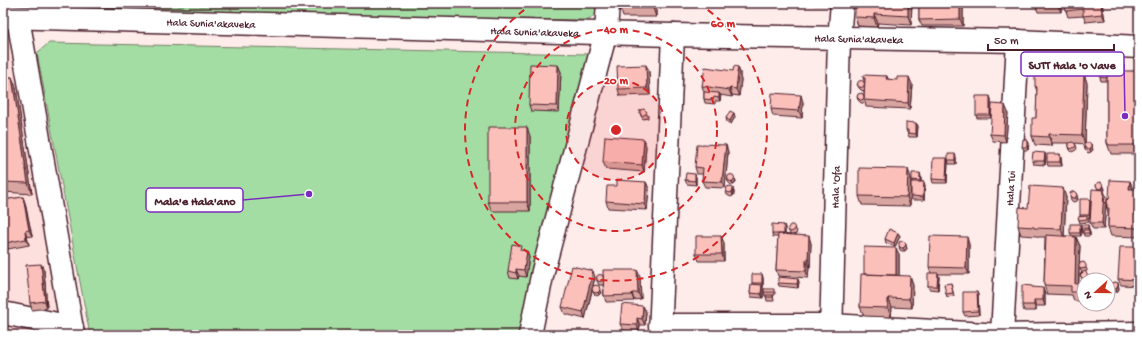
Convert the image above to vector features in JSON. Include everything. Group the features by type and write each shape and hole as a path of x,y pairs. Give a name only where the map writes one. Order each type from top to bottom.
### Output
{"street":[{"path":"530,335 543,271 606,32 608,3"},
{"name":"Hala 'Ofa","path":"831,330 839,39 842,3"},
{"path":"3,313 72,331 11,17"},
{"name":"Hala Sunia'akaveka","path":"11,17 839,39 1018,41 1139,47"},
{"path":"673,35 660,330 831,330 1002,335 1139,334"},
{"name":"Hala Tui","path":"1002,335 1018,41"}],"shaded area":[{"path":"3,36 10,43 62,335 3,335"}],"green space":[{"path":"3,3 228,3 233,13 3,9"},
{"path":"228,3 602,3 599,11 589,20 271,16 233,13"},
{"path":"49,43 589,54 518,335 90,335 37,53"}],"building":[{"path":"620,3 653,3 653,8 620,8"},
{"path":"855,3 908,3 908,16 874,14 874,18 855,17"},
{"path":"919,3 960,3 960,19 919,20"},
{"path":"1035,3 1058,3 1058,6 1035,5"},
{"path":"1065,3 1101,3 1102,14 1083,16 1083,9 1066,11"},
{"path":"530,64 558,65 557,106 529,105"},
{"path":"646,65 647,88 618,89 617,66"},
{"path":"734,66 738,67 736,89 730,88 729,90 702,86 705,67 733,71"},
{"path":"1107,71 1139,71 1139,145 1108,145 1107,143"},
{"path":"1035,72 1084,74 1082,135 1049,134 1049,137 1032,136 1032,118 1036,118 1037,87 1035,86"},
{"path":"1100,72 1107,72 1107,78 1100,77"},
{"path":"863,75 887,76 886,79 897,80 897,77 909,77 908,103 864,100 865,78 863,78"},
{"path":"12,77 28,183 3,182 3,78"},
{"path":"861,80 864,81 864,87 861,88 858,87 857,84 858,81"},
{"path":"704,92 719,93 719,98 714,97 713,100 704,99"},
{"path":"772,93 801,95 799,111 771,109"},
{"path":"862,93 864,98 860,100 857,97 858,94"},
{"path":"976,96 990,96 990,115 976,115"},
{"path":"992,104 1005,105 1004,135 990,134"},
{"path":"644,109 647,112 642,116 640,110"},
{"path":"730,111 734,113 730,121 726,118"},
{"path":"906,122 916,123 916,134 908,133 908,130 906,130"},
{"path":"488,127 527,127 527,202 488,202"},
{"path":"605,136 644,139 642,165 603,162"},
{"path":"1023,139 1027,140 1027,147 1022,147"},
{"path":"1073,142 1076,145 1071,149 1069,147 1069,143"},
{"path":"1089,142 1091,147 1090,149 1086,149 1084,144"},
{"path":"697,145 726,145 722,182 702,181 703,168 695,167"},
{"path":"1033,152 1045,153 1044,161 1032,161"},
{"path":"948,154 955,154 955,160 948,160"},
{"path":"1047,154 1060,154 1060,162 1047,162"},
{"path":"933,158 947,158 946,180 932,179"},
{"path":"859,168 908,169 907,197 859,196"},
{"path":"686,173 695,174 695,181 685,180"},
{"path":"912,173 920,173 920,181 912,180"},
{"path":"731,174 734,175 734,181 731,182 728,181 727,178 728,175"},
{"path":"617,180 646,182 645,204 606,201 607,186 617,186"},
{"path":"1110,180 1130,181 1129,189 1139,189 1139,210 1135,210 1135,215 1139,215 1139,228 1108,227 1109,208 1107,208 1107,199 1109,199"},
{"path":"911,182 924,182 923,197 911,196"},
{"path":"1101,182 1103,188 1098,189 1096,185 1097,183"},
{"path":"730,186 733,190 729,193 726,191 727,187"},
{"path":"1030,186 1063,188 1061,229 1018,226 1019,207 1028,208"},
{"path":"1092,189 1104,190 1102,223 1090,223"},
{"path":"1074,191 1077,195 1075,198 1072,198 1070,193"},
{"path":"23,197 29,230 25,231 26,239 5,243 3,232 3,200"},
{"path":"1107,197 1109,199 1107,199 1106,203 1104,201"},
{"path":"1080,199 1090,199 1089,215 1080,215"},
{"path":"1087,216 1087,219 1079,220 1078,217"},
{"path":"772,224 784,225 784,234 772,234"},
{"path":"1070,224 1080,224 1080,233 1070,233"},
{"path":"790,225 793,225 795,228 795,230 791,232 788,230"},
{"path":"1081,225 1088,225 1088,228 1081,228"},
{"path":"889,229 898,233 894,243 885,239"},
{"path":"1083,230 1089,230 1089,233 1083,233"},
{"path":"778,234 809,236 806,271 776,270"},
{"path":"1046,235 1076,237 1076,292 1071,292 1071,286 1044,285"},
{"path":"696,236 721,236 722,254 696,254"},
{"path":"930,236 967,237 966,268 929,267"},
{"path":"903,241 906,245 901,248 899,246 899,242"},
{"path":"512,244 521,246 520,250 527,251 524,270 516,269 516,273 508,271"},
{"path":"864,247 896,248 896,275 864,274"},
{"path":"1120,247 1139,247 1139,280 1118,279"},
{"path":"1084,262 1086,268 1079,268 1080,263"},
{"path":"41,264 45,301 30,303 26,265"},
{"path":"572,266 593,271 583,312 562,307"},
{"path":"603,270 637,270 638,293 632,293 632,295 604,296"},
{"path":"928,273 938,273 937,286 928,286"},
{"path":"600,274 603,275 603,281 600,282 597,281 596,278 597,275"},
{"path":"752,274 762,274 762,283 752,283"},
{"path":"861,274 910,276 909,299 888,298 888,308 860,307"},
{"path":"778,277 798,279 797,284 778,283"},
{"path":"951,283 953,293 946,294 944,284"},
{"path":"751,284 762,285 761,294 750,293"},
{"path":"596,285 599,286 599,292 596,293 593,292 592,289 593,286"},
{"path":"1022,285 1043,288 1043,300 1034,300 1034,305 1022,305"},
{"path":"764,289 774,289 774,292 764,292"},
{"path":"963,292 977,292 978,311 963,312"},
{"path":"766,295 773,295 773,297 766,297"},
{"path":"622,304 643,306 642,319 637,318 637,325 620,324"},
{"path":"751,334 751,335 735,335"}],"place":[{"name":"SUTT Hala 'o Vave","path":"1125,116"},
{"name":"Mala'e Hala'ano","path":"309,194"}]}
